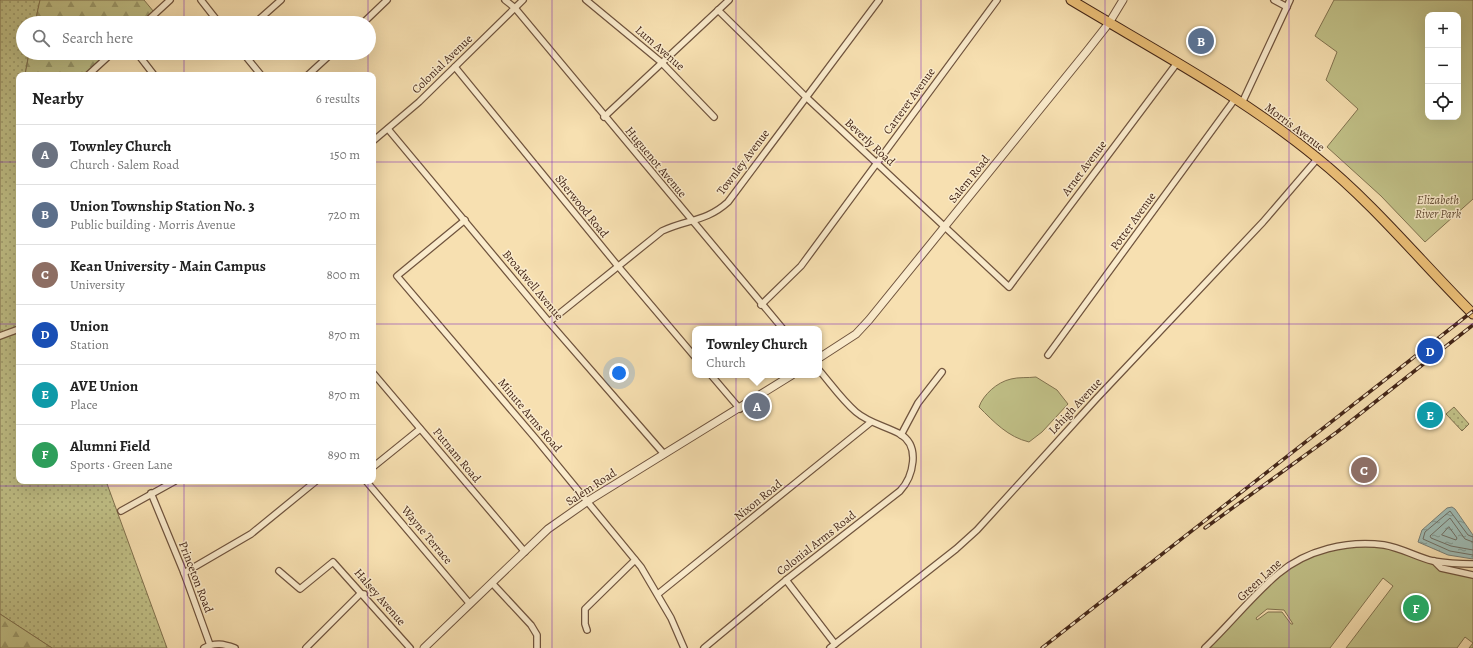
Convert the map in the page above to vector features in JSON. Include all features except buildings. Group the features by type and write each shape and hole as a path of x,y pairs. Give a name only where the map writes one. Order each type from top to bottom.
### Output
{"main road":[{"name":"Morris Avenue","path":"1071,0 1238,101 1318,158 1373,209 1473,314"}],"street":[{"path":"153,16 170,0"},
{"path":"201,0 214,16"},
{"path":"264,16 281,0"},
{"path":"370,16 387,0"},
{"name":"Huguenot Avenue","path":"505,0 515,8 604,117 780,326"},
{"name":"Colonial Avenue","path":"376,138 419,102 523,0"},
{"name":"Lum Avenue","path":"586,0 661,62 714,117"},
{"path":"604,117 661,62 729,0"},
{"name":"Townley Avenue","path":"549,322 617,265 662,231 710,216 728,202 878,0"},
{"name":"Carteret Avenue","path":"761,305 801,266 997,0"},
{"name":"Salem Road","path":"822,356 856,334 1109,23 1123,0"},
{"path":"1274,0 1287,7"},
{"name":"Potter Avenue","path":"1048,355 1238,101 1290,0"},
{"name":"Beverly Road","path":"718,10 806,97 1009,287"},
{"path":"91,72 104,60"},
{"path":"142,60 152,72"},
{"path":"249,60 259,72"},
{"path":"311,72 324,60"},
{"name":"Arnet Avenue","path":"1009,287 1176,63"},
{"name":"Sherwood Road","path":"455,67 617,265 692,352"},
{"name":"Broadwell Avenue","path":"388,128 549,322 664,454"},
{"name":"Lehigh Avenue","path":"832,646 956,549 977,530 1093,402 1263,222 1318,158"},
{"name":"Minute Arms Road","path":"465,220 397,276 588,501 635,560 658,594 684,648"},
{"path":"0,336 16,330"},
{"path":"822,374 848,404 871,422 900,434 918,403 942,372"},
{"name":"Putnam Road","path":"376,377 525,552"},
{"path":"714,378 740,409"},
{"name":"Salem Road","path":"424,648 548,529 588,501 740,409 787,378"},
{"name":"Nixon Road","path":"658,594 871,422"},
{"path":"376,465 420,429"},
{"name":"Colonial Arms Road","path":"704,648 786,580 905,486 913,463 907,441 900,434"},
{"path":"121,511 169,484"},
{"path":"184,573 251,534 312,484"},
{"name":"Wayne Terrace","path":"369,484 470,604"},
{"name":"Princeton Road","path":"151,494 184,573 210,645"},
{"name":"Green Lane","path":"1205,648 1277,574 1314,554 1341,546 1375,544 1402,549 1434,561 1473,564"},
{"path":"587,630 585,624 585,609 635,560"},
{"name":"Green Lane","path":"1434,561 1442,568 1473,575"},
{"name":"Halsey Avenue","path":"279,570 300,589 333,562 364,594 410,648"},
{"path":"786,580 832,646"},
{"path":"492,583 531,625 537,635 537,648"},
{"path":"306,648 360,594 364,594"},
{"path":"204,648 210,645 222,644 235,648"}],"green space":[{"path":"0,0 40,0 37,16 16,16 16,60 28,60 26,72 16,72 16,484 107,484 167,648 52,648 0,614"},
{"path":"40,0 144,0 154,12 150,16 37,16"},
{"name":"Elizabeth River Park","path":"1334,0 1473,0 1473,199 1425,242 1381,196 1327,147 1358,109 1326,80 1337,52 1315,36"},
{"path":"28,60 103,60 90,72 26,72"},
{"path":"1036,377 1057,390 1068,404 1042,432 1029,442 1014,437 1008,433 979,407 987,394 1001,383 1014,378"},
{"path":"1454,407 1469,424 1462,431 1446,414"},
{"path":"1356,544 1402,549 1442,568 1473,575 1473,643 1465,637 1457,648 1346,648 1393,586 1383,578 1330,648 1203,648 1277,574 1314,554","holes":["1267,609 1284,610 1293,624 1291,624 1282,612 1268,612 1257,620 1256,618"]},
{"path":"0,614 52,648 0,648"}],"water":[{"path":"1452,507 1473,535 1473,559 1448,555 1418,542 1422,530 1447,508"}],"railway":[{"path":"1042,648 1473,311"},
{"path":"1205,528 1337,432 1473,325"}],"place":[{"name":"Union Township Station No. 3","path":"1201,41"},
{"name":"Union","path":"1430,351"},
{"name":"Townley Church","path":"757,406"},
{"name":"AVE Union","path":"1430,415"},
{"name":"Kean University - Main Campus","path":"1364,470"},
{"name":"Alumni Field","path":"1416,608"}]}
